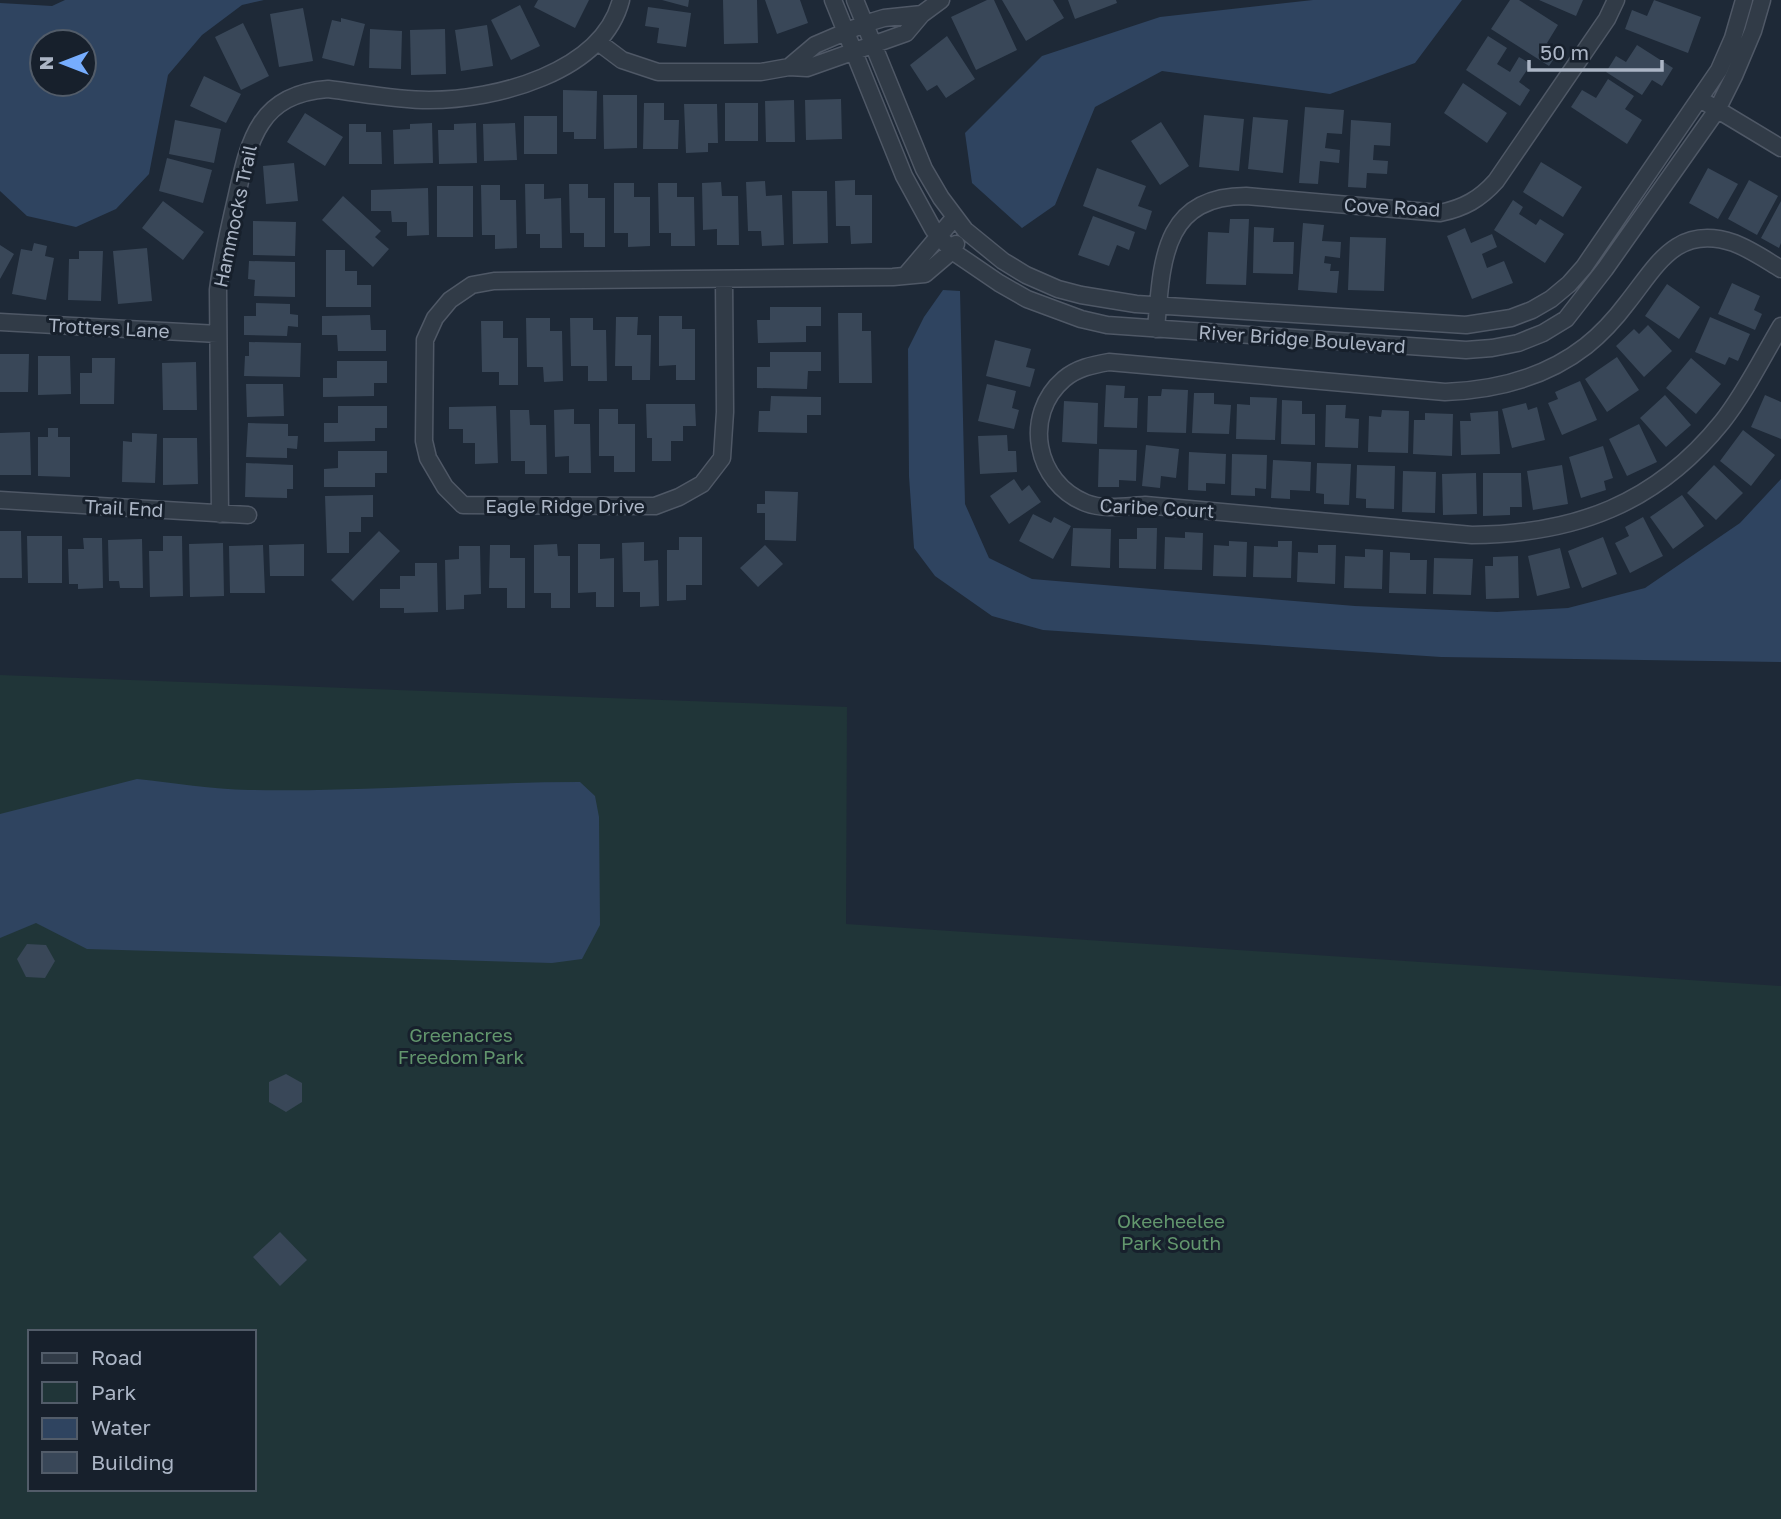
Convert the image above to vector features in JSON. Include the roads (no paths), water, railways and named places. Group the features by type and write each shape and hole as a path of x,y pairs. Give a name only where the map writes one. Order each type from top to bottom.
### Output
{"street":[{"name":"Hammocks Trail","path":"220,513 218,290 247,151 258,126 276,106 301,93 328,89 430,100 494,93 550,74 579,58 598,42 615,17 621,0"},
{"name":"River Bridge Boulevard","path":"833,0 904,176 952,251 999,283 1044,306 1081,320 1107,325 1466,350 1518,343 1566,320 1599,278 1717,110 1753,31 1762,0"},
{"name":"River Bridge Boulevard","path":"855,0 924,169 960,223 1003,261 1026,275 1058,289 1094,298 1158,306 1466,325 1511,318 1532,310 1551,299 1584,267 1719,70 1733,38 1744,0"},
{"path":"598,42 633,66 658,72 761,72 789,67 807,68 906,33 922,14 941,0"},
{"name":"Cove Road","path":"1156,329 1163,265 1170,239 1185,218 1207,202 1219,198 1246,196 1440,213 1466,206 1477,199 1496,181 1607,19 1616,0"},
{"path":"789,67 815,45 846,34 864,24 884,18 922,14"},
{"path":"1701,98 1781,148"},
{"path":"905,276 940,236 960,223"},
{"name":"Eagle Ridge Drive","path":"724,279 725,412 722,458 702,484 655,506 464,505 445,487 428,458 424,441 422,409 425,340 435,318 450,300 472,285 494,281 925,274 952,251 960,223"},
{"name":"Caribe Court","path":"1781,269 1746,248 1721,240 1709,239 1679,246 1658,261 1628,303 1586,346 1561,363 1534,376 1475,391 1445,392 1109,362 1088,366 1065,378 1048,398 1039,422 1039,448 1056,482 1077,498 1101,506 1145,505 1472,535 1511,535 1550,529 1612,509 1647,491 1698,450 1723,421 1781,326"},
{"name":"Trotters Lane","path":"0,322 218,334"},
{"name":"Trail End","path":"0,500 248,515"}],"water":[{"path":"65,0 264,0 242,5 202,35 168,75 149,174 116,209 76,227 27,216 0,191 0,3 52,6"},
{"path":"1313,0 1462,0 1415,63 1330,94 1162,71 1095,107 1055,205 1022,228 972,183 965,133 1042,56 1160,17"},
{"path":"943,290 960,291 965,504 989,558 1032,579 1355,606 1497,612 1568,608 1645,588 1740,523 1781,479 1781,662 1441,657 1043,630 992,616 935,576 914,548 909,476 908,349 924,317"},
{"path":"137,779 249,790 580,782 595,796 599,817 600,925 582,959 552,963 87,949 36,923 0,938 0,814"}],"park label":[{"name":"Greenacres Freedom Park","path":"461,1046"},
{"name":"Okeeheelee Park South","path":"1171,1232"}]}
